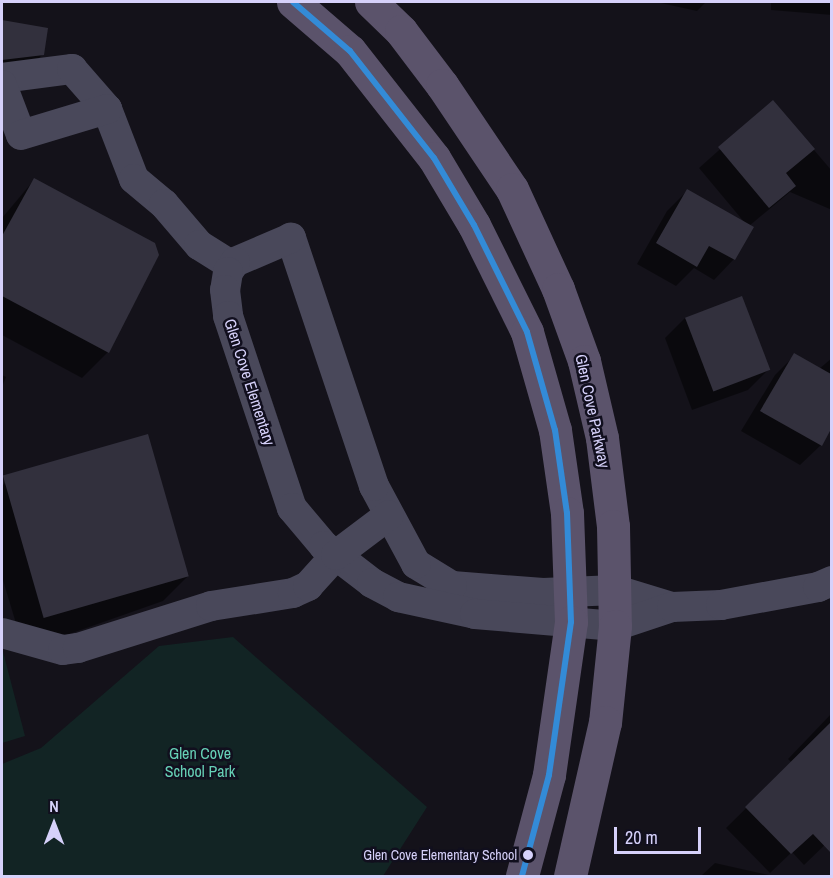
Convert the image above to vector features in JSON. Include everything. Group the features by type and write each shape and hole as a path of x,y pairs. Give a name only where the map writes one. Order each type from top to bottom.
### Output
{"main road":[{"path":"293,2 350,51 434,158 474,225 527,332 555,430 567,513 572,606 549,775 522,876"},
{"name":"Glen Cove Parkway","path":"371,2 401,31 442,85 512,189 558,289 584,361 602,438 613,526 615,626 605,722 570,876"}],"street":[{"path":"2,78 72,69 107,109 134,179 164,204 199,245 232,266"},
{"path":"2,85 21,135 107,109"},
{"name":"Glen Cove Elementary","path":"615,626 572,606 452,586 416,564 388,515 371,476 291,238 232,266 225,290 228,316 292,508 336,555 389,592 437,608 572,606 616,590 672,607"},
{"path":"2,633 63,650 78,648 211,606 292,593 308,586 336,555 388,515"},
{"path":"615,626 672,607 721,605 818,587 831,581"}],"green space":[{"name":"Glen Cove School Park","path":"233,637 427,807 383,876 2,876 2,764 41,748 159,646"},
{"path":"2,648 25,736 2,743"}],"building":[{"path":"2,20 48,28 44,55 2,60"},
{"path":"773,100 815,149 786,173 796,186 769,208 718,147"},
{"path":"34,178 155,243 159,255 109,353 2,296 2,236"},
{"path":"687,189 754,227 735,260 709,246 697,267 656,243"},
{"path":"742,296 770,370 713,392 685,318"},
{"path":"794,353 831,374 831,429 822,446 760,411"},
{"path":"148,434 189,576 44,618 3,476"},
{"path":"831,722 831,853 813,834 791,854 745,807"}],"transit line":[{"path":"293,2 350,51 434,158 474,225 527,332 555,430 567,513 571,622 549,775 522,876"}],"place":[{"name":"Glen Cove Elementary School","path":"528,855"}]}
